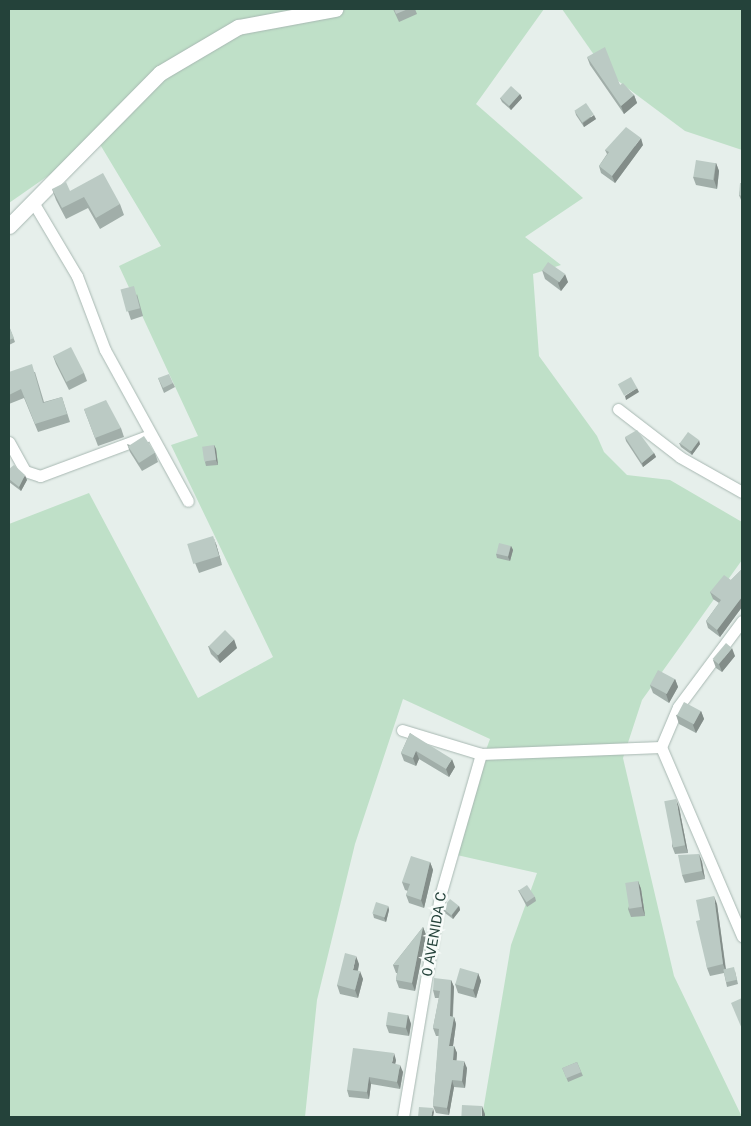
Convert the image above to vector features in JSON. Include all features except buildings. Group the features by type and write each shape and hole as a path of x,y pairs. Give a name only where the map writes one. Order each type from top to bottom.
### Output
{"street":[{"path":"9,226 160,73 238,27 334,9"},
{"path":"33,202 77,276 105,350 188,501"},
{"path":"618,409 680,457 742,492"},
{"path":"9,442 24,471 40,476 152,434"},
{"path":"742,621 678,707 661,747 742,936"},
{"path":"402,730 481,754 661,747"},
{"name":"0 AVENIDA C","path":"404,1117 440,896 481,754"}],"green space":[{"path":"9,9 544,9 476,104 583,198 525,237 561,265 533,274 539,356 597,436 604,452 627,475 670,480 742,522 742,560 642,700 623,758 674,976 742,1117 482,1117 511,945 537,873 448,853 490,739 403,699 355,844 317,1000 305,1117 9,1117 9,524 89,493 198,698 273,657 171,445 198,436 119,266 161,246 98,141 9,203"},
{"path":"562,9 742,9 742,150 685,131 606,72"}]}
